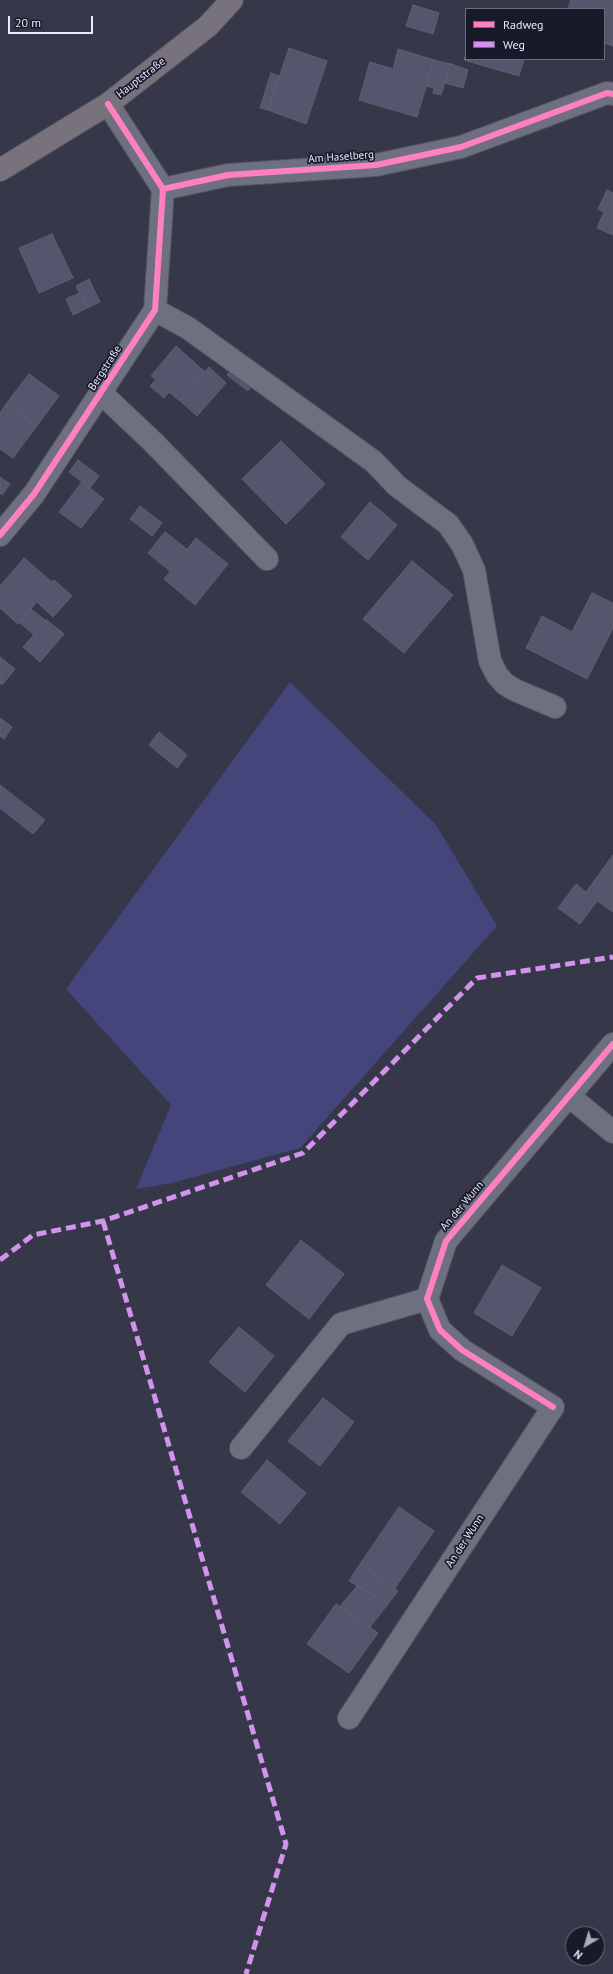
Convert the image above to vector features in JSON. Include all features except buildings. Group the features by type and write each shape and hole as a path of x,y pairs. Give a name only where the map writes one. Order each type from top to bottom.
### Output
{"main road":[{"name":"Hauptstraße","path":"0,170 108,104 208,26 232,0"}],"street":[{"name":"Am Haselberg","path":"163,189 228,175 376,165 461,147 607,93 613,94"},
{"path":"108,104 163,189"},
{"name":"Bergstraße","path":"0,535 34,494 155,310 163,189"},
{"path":"155,310 188,328 373,461 397,486 448,524 462,544 474,570 490,660 498,675 505,684 515,690 555,707"},
{"path":"101,393 152,442 267,559"},
{"name":"An der Wunn","path":"349,1718 553,1407 462,1350 440,1330 427,1299 446,1241 613,1044"},
{"path":"569,1096 613,1132"},
{"path":"241,1448 341,1324 427,1299"}],"shaded area":[{"path":"290,682 436,825 497,926 300,1148 172,1183 136,1189 171,1105 66,989"}],"marked path":[{"path":"0,1260 33,1235 103,1221 303,1153 477,978 613,957"},
{"path":"103,1221 286,1844 246,1974"}],"cycle path":[{"path":"108,104 163,189 228,175 376,165 461,147 607,93 613,94"},
{"path":"0,535 34,494 155,310 163,189"},
{"path":"553,1407 462,1350 440,1330 427,1299 446,1241 613,1044"}]}
